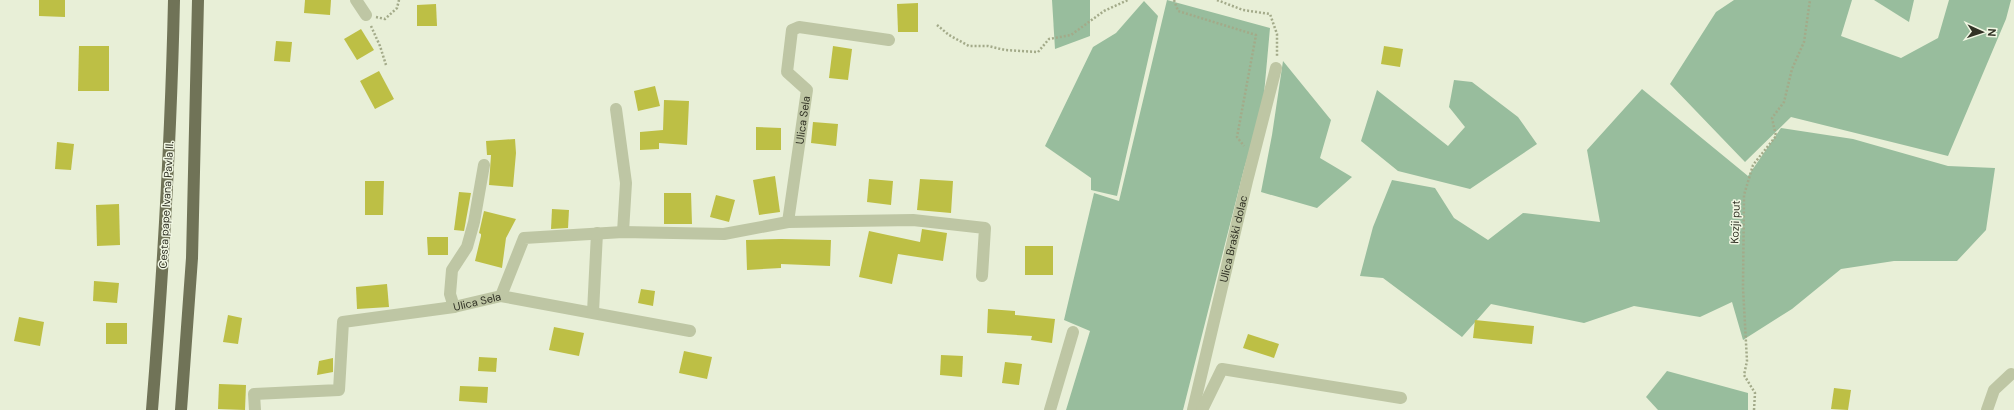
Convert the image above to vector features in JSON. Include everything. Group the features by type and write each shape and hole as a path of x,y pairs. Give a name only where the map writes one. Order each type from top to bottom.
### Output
{"main road":[{"name":"Cesta pape Ivana Pavla II.","path":"152,410 165,239 174,0"},
{"path":"181,410 192,258 198,0"}],"street":[{"path":"356,0 366,15"},
{"name":"Ulica Sela","path":"788,222 807,90 787,72 792,30 799,27 889,40"},
{"name":"Ulica Braški dolac","path":"1193,410 1247,181 1276,68"},
{"path":"616,109 626,183 623,232"},
{"path":"454,307 450,294 452,270 467,247 474,222 484,165"},
{"name":"Ulica Sela","path":"255,410 254,394 339,390 343,322 454,307 500,296 524,238 623,232 724,234 788,222 913,220 985,228 982,276"},
{"path":"593,312 597,233"},
{"path":"500,296 690,330"},
{"path":"1050,410 1073,332"},
{"path":"1202,410 1222,369 1401,398"},
{"path":"1988,410 1994,390 2010,374"}],"path":[{"path":"366,15 385,19 397,8 399,0"},
{"path":"938,25 949,35 969,46 988,46 1005,50 1038,52 1049,39 1071,35 1104,11 1128,0"},
{"path":"1174,0 1178,11 1256,34 1237,137 1243,145 1255,152"},
{"path":"1217,0 1243,10 1270,14 1277,34 1276,68"},
{"name":"Kozji put","path":"1754,410 1755,393 1744,375 1747,361 1743,288 1744,195 1753,165 1776,136 1772,118 1784,102 1792,68 1804,42 1810,0"},
{"path":"366,15 380,46 386,65"}],"green space":[{"path":"1052,0 1090,0 1090,36 1055,49"},
{"path":"1167,0 1270,28 1263,105 1244,169 1183,410 1066,410 1090,331 1064,320 1094,193 1119,201"},
{"path":"1734,0 1852,0 1841,36 1901,58 1938,38 1949,0 2011,0 2006,19 1948,156 1791,117 1745,162 1670,84 1716,12"},
{"path":"1874,0 1914,0 1909,22"},
{"path":"1144,1 1158,16 1117,196 1091,190 1091,178 1045,146 1093,47 1116,33"},
{"path":"1283,61 1331,120 1320,158 1352,177 1317,208 1261,192 1272,135"},
{"path":"1454,80 1472,82 1518,117 1537,144 1470,189 1398,171 1361,141 1377,90 1448,146 1465,127 1449,107"},
{"path":"1642,89 1748,176 1781,128 1853,139 1948,166 1995,168 1986,230 1957,261 1894,261 1841,269 1792,309 1743,340 1732,302 1700,317 1634,306 1584,323 1491,304 1462,337 1383,278 1360,276 1373,227 1392,180 1435,188 1454,218 1488,240 1523,213 1600,222 1587,150"},
{"path":"1667,371 1748,393 1748,410 1658,410 1646,397"}],"building":[{"path":"39,0 65,0 65,17 39,16"},
{"path":"305,0 331,0 330,15 304,13"},
{"path":"918,3 918,32 898,32 897,4"},
{"path":"436,4 437,26 417,26 417,5"},
{"path":"361,29 374,50 357,60 344,39"},
{"path":"276,41 292,42 290,62 274,61"},
{"path":"79,46 109,46 109,91 78,91"},
{"path":"833,46 852,49 848,80 829,78"},
{"path":"1384,46 1403,49 1400,67 1381,64"},
{"path":"379,71 394,99 375,109 360,81"},
{"path":"655,86 660,106 638,111 634,91"},
{"path":"664,100 689,101 687,145 659,143 659,149 640,150 640,132 663,130"},
{"path":"813,122 838,124 836,146 811,143"},
{"path":"756,127 781,128 781,150 756,150"},
{"path":"515,139 516,153 513,187 489,185 491,155 487,155 486,141"},
{"path":"57,142 74,144 71,170 55,169"},
{"path":"775,176 780,212 759,215 753,180"},
{"path":"869,179 893,181 891,205 867,202"},
{"path":"920,179 953,181 951,213 917,210"},
{"path":"365,181 384,181 383,215 365,215"},
{"path":"459,192 471,193 464,231 454,230"},
{"path":"664,193 691,193 692,224 664,224"},
{"path":"716,195 735,200 729,222 710,217"},
{"path":"119,204 120,245 97,246 96,205"},
{"path":"552,209 569,210 568,228 551,229"},
{"path":"484,211 516,219 506,238 502,268 475,261 481,236 479,233"},
{"path":"922,229 947,233 943,261 898,254 892,284 859,277 869,231 920,242"},
{"path":"427,237 448,237 448,255 428,255"},
{"path":"746,240 831,240 830,266 781,264 781,268 747,270"},
{"path":"1025,246 1053,246 1053,275 1025,275"},
{"path":"94,281 119,283 117,303 93,301"},
{"path":"387,284 389,307 357,309 356,287"},
{"path":"641,289 655,291 653,306 638,303"},
{"path":"988,309 1015,311 1015,315 1055,319 1052,343 1031,340 1032,336 987,333"},
{"path":"228,315 242,318 238,344 223,342"},
{"path":"19,317 44,322 40,346 14,341"},
{"path":"1475,320 1534,326 1532,344 1473,338"},
{"path":"106,323 127,323 127,344 106,344"},
{"path":"554,327 584,333 579,356 549,350"},
{"path":"1248,334 1279,344 1274,358 1243,348"},
{"path":"684,351 712,357 707,379 679,373"},
{"path":"941,355 963,356 962,377 940,375"},
{"path":"479,357 497,358 496,372 478,371"},
{"path":"333,358 333,372 317,375 319,361"},
{"path":"1005,362 1022,364 1019,385 1002,383"},
{"path":"219,384 246,385 245,410 218,409"},
{"path":"460,386 488,387 487,403 459,401"},
{"path":"1834,388 1851,390 1848,410 1831,409"}]}
